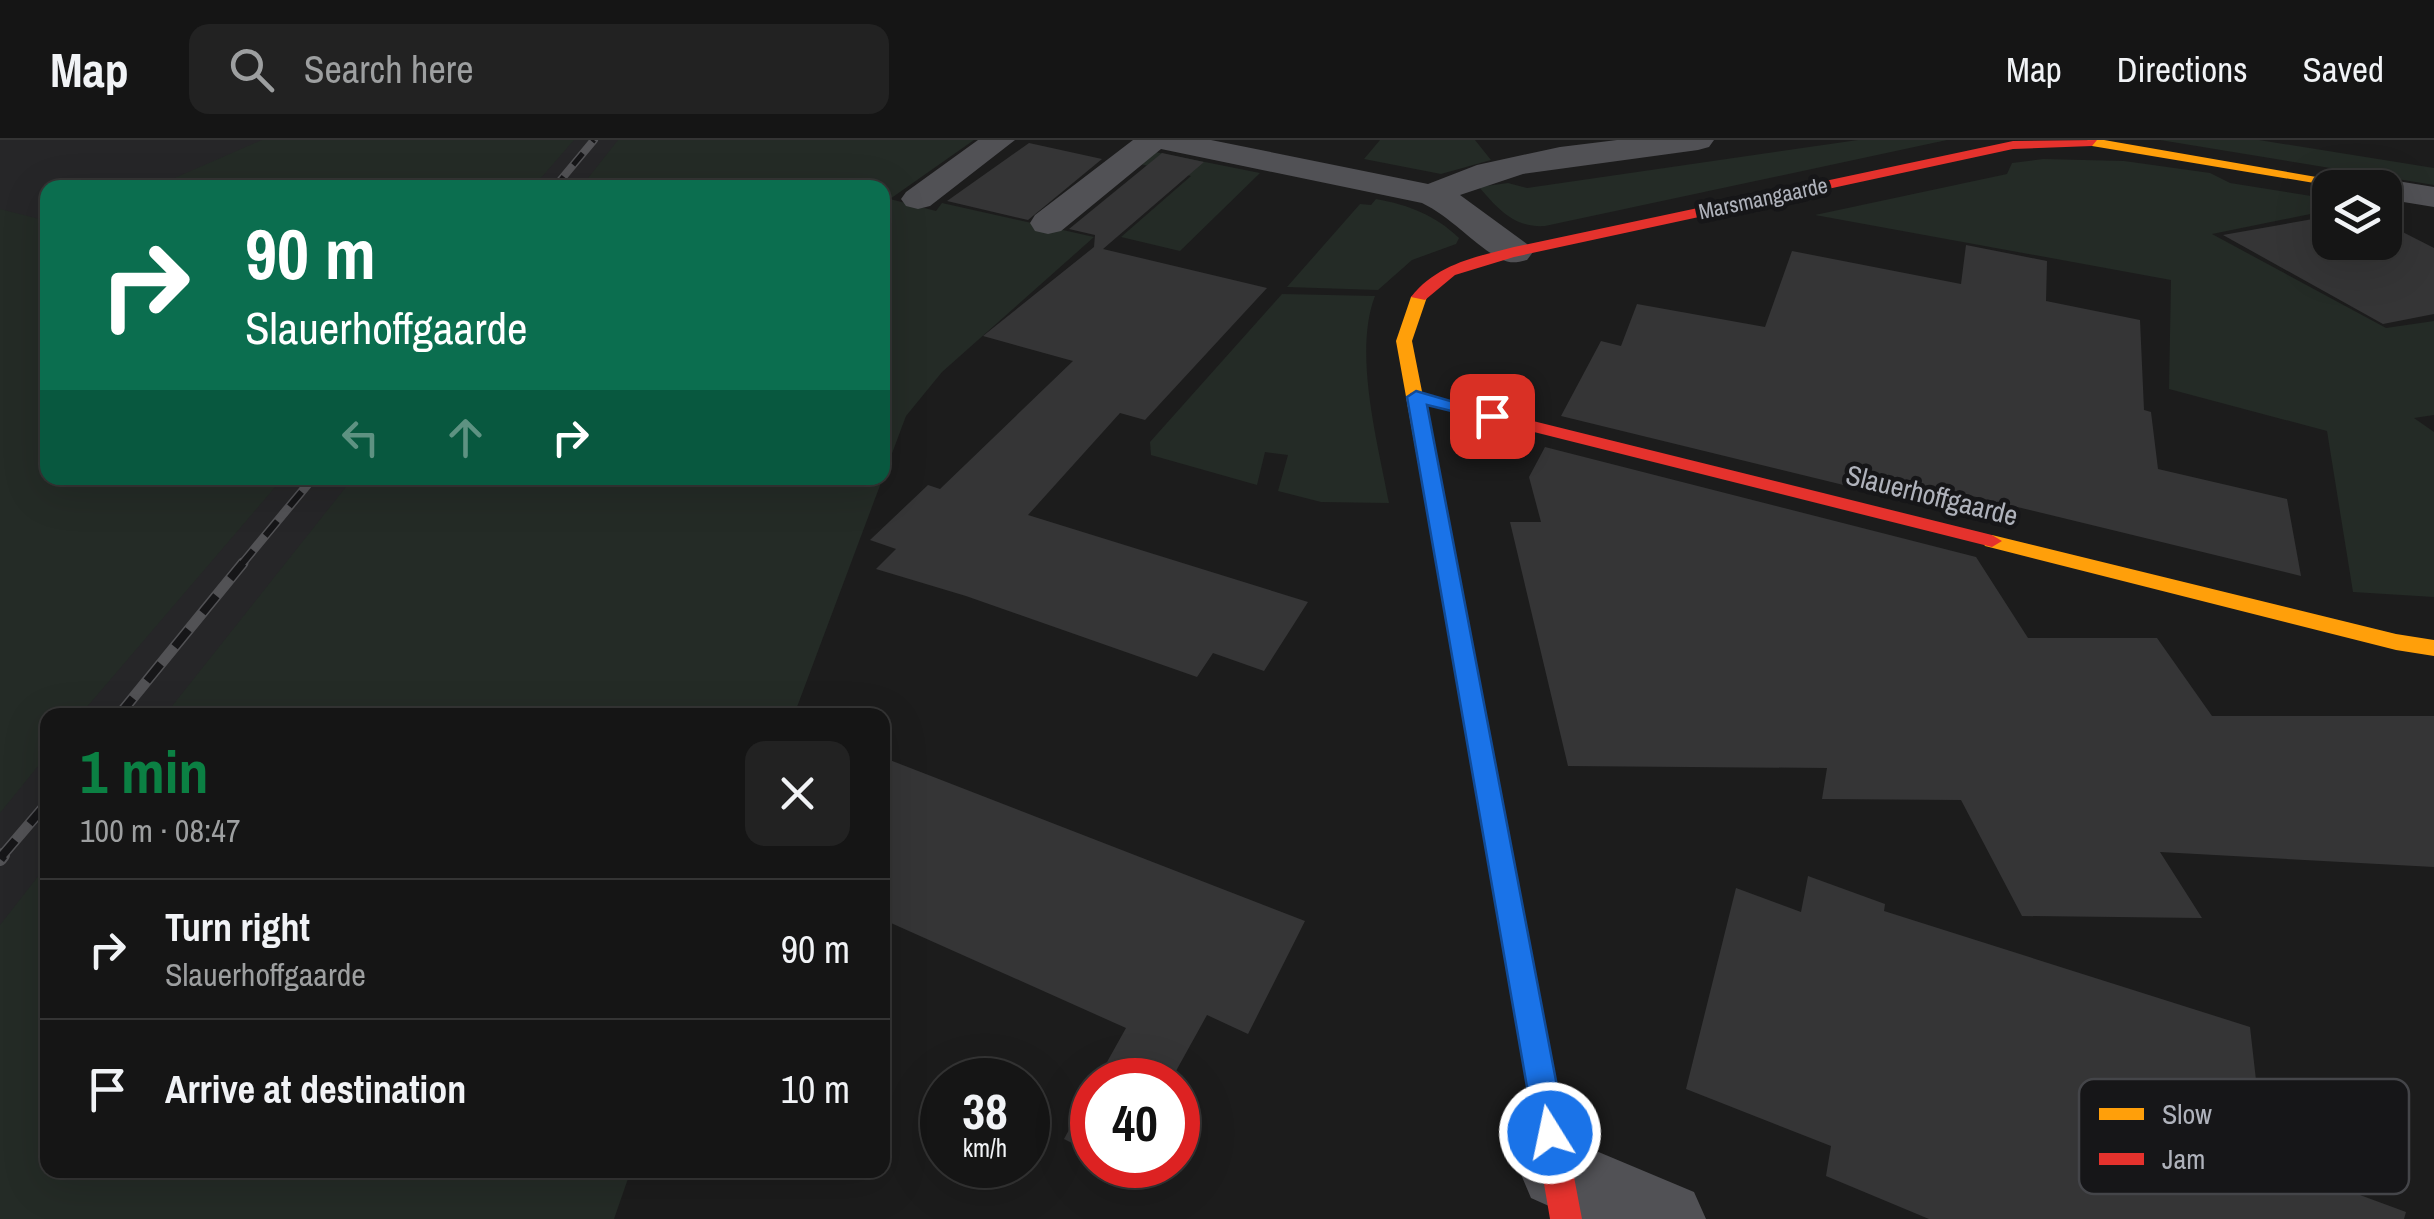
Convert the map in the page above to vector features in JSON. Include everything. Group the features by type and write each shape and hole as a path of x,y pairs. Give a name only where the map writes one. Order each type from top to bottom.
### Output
{"street":[{"path":"918,199 999,140"},
{"path":"1048,223 1153,140"},
{"path":"1163,140 1432,195 1460,208 1514,252"},
{"path":"1432,195 1451,182 1492,170 1698,140"},
{"name":"Marsmangaarde","path":"1562,1196 1404,342 1417,294 1444,272 1514,252 2010,142 2094,141 2312,178"},
{"path":"2402,193 2434,198"},
{"name":"Slauerhoffgaarde","path":"1416,397 2396,642 2434,648"},
{"path":"1562,1196 1667,1219"}],"shaded area":[{"path":"0,140 436,140 393,180 40,180 40,485 45,485 0,596"},
{"path":"262,140 574,140 539,180 170,180"},
{"path":"539,140 727,140 700,180 503,180"},
{"path":"618,140 974,140 890,199 890,180 587,180"},
{"path":"1380,140 1475,140 1491,160 1441,174 1364,159"},
{"path":"1858,140 1947,140 1545,226 1516,220 1500,210 1479,187 1508,183 1527,188"},
{"path":"2160,140 2259,140 2434,168 2434,185 2402,180 2402,170 2343,170"},
{"path":"1155,152 1260,173 1180,251 1121,237 1191,176 1140,164"},
{"path":"2043,159 2124,161 2210,173 2230,183 2312,196 2312,214 2212,234 2386,328 2434,321 2434,415 2414,418 2434,432 2434,597 2353,592 2327,431 2169,389 2171,280 1815,215 2007,174 2012,163"},
{"path":"890,199 936,211 942,203 1094,237 942,372 906,416 890,459"},
{"path":"1376,199 1431,217 1459,238 1456,244 1412,260 1378,290 1287,287 1360,204 1371,205"},
{"path":"0,209 40,219 40,485 277,485 86,708 40,708 40,764 0,813"},
{"path":"1282,294 1375,296 1366,344 1367,371 1389,503 1321,502 1278,491 1288,455 1265,452 1257,485 1151,455 1150,442"},
{"path":"228,485 502,485 373,708 40,708 40,1178 0,1219 0,737"},
{"path":"347,485 880,485 797,708 171,708"},
{"path":"40,874 40,1178 628,1178 614,1219 0,1219 0,925"}],"building":[{"path":"1029,143 1102,159 1028,220 947,201"},
{"path":"1162,153 1204,162 1103,249 1267,288 1145,420 1120,413 1028,515 1308,602 1264,671 1213,653 1197,677 966,596 876,569 896,549 870,540 928,485 940,489 1073,361 983,336 1094,247 1095,235 1069,229"},
{"path":"2312,219 2312,260 2402,260 2402,232 2434,248 2434,314 2383,324 2223,235"},
{"path":"1966,245 2047,261 2046,301 2140,320 2144,410 2151,412 2158,469 2287,499 2301,576 1931,486 1946,510 1561,416 1601,341 1621,346 1637,304 1765,327 1792,251 1961,284"},
{"path":"1545,447 1976,557 2028,638 2157,638 2212,716 2434,716 2434,867 2160,852 2202,918 2022,916 1961,800 1822,799 1827,768 1568,766 1510,522 1541,522 1529,477"},
{"path":"890,760 1305,921 1248,1034 1207,1015 1183,1058 1109,1058 1126,1028 890,923"},
{"path":"1808,876 1885,904 1884,911 2250,1027 2256,1079 2079,1079 2079,1194 2357,1194 2406,1212 2404,1219 1929,1219 1826,1176 1831,1146 1686,1089 1736,888 1801,912"}],"railway":[{"path":"561,180 594,140"},
{"path":"241,565 307,485"},
{"path":"125,708 243,563"},
{"path":"1,857 40,811"},
{"path":"0,859 3,855"}],"traffic: slow":[{"path":"2092,142 2312,178"},
{"path":"1419,297 1404,341 1488,785"},
{"path":"1992,541 2396,642 2434,648"}],"traffic: jam":[{"path":"1419,297 1450,272 1514,252 2013,145 2092,142"},
{"path":"1416,397 1992,541"},
{"path":"1488,785 1566,1219"}],"route":[{"path":"1492,416 1416,397 1550,1133"}]}
